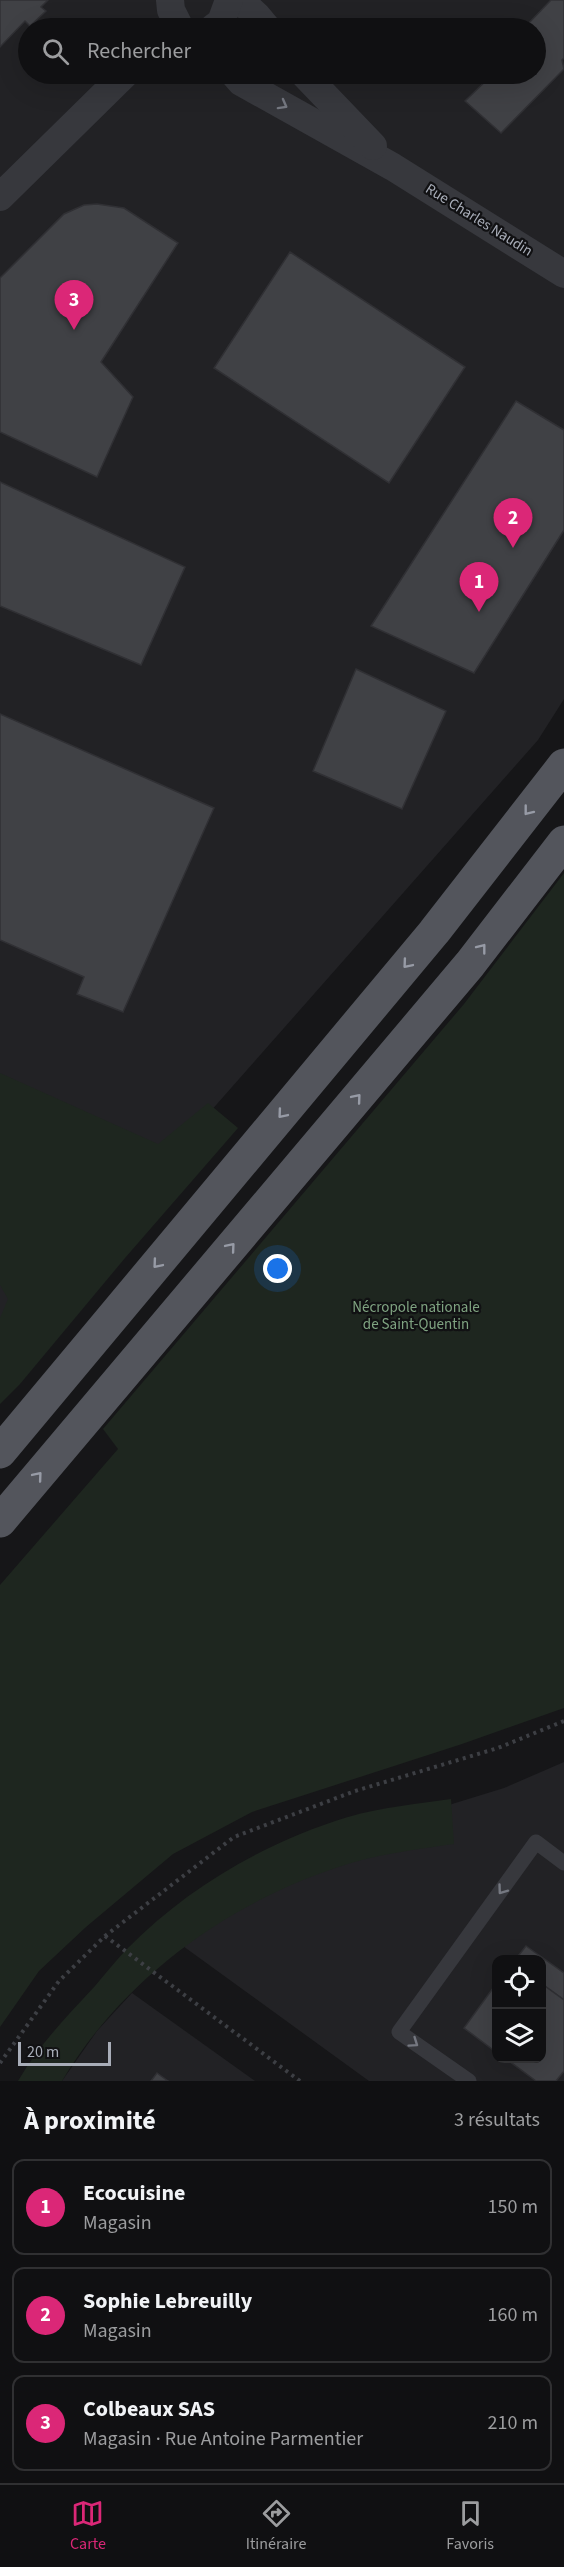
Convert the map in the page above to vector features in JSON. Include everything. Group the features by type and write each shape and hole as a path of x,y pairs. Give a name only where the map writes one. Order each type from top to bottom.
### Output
{"main road":[{"path":"0,1452 434,932 564,765"},
{"path":"0,1521 470,964 564,842"}],"street":[{"path":"222,18 229,0"},
{"path":"240,0 259,18"},
{"path":"0,197 114,84"},
{"name":"Rue Charles Naudin","path":"245,84 393,167 564,274"},
{"name":"Rue Charles Naudin","path":"314,84 393,167"}],"lane":[{"path":"469,2081 399,2032 536,1842 564,1863"}],"path":[{"path":"0,2063 59,1981 105,1936 234,1837 355,1791 498,1748 564,1721"},
{"path":"105,1936 300,2081"}],"shaded area":[{"path":"0,0 564,0 564,699 538,740 0,1350"},
{"path":"564,1762 564,2081 369,2081 165,1933 335,1840 504,1788"},
{"path":"132,1993 255,2081 62,2081 97,2031"}],"green space":[{"name":"Nécropole nationale de Saint-Quentin","path":"564,873 564,1708 462,1744 252,1812 173,1854 86,1927 39,1971 0,2027 0,1585 118,1449 103,1429 464,1004"},
{"path":"0,1073 158,1144 208,1103 238,1128 20,1384 0,1404 0,1318 8,1299 0,1285"},
{"path":"451,1799 454,1844 351,1863 308,1878 225,1919 187,1945 117,2007 88,2043 62,2081 18,2081 54,2031 124,1953 151,1926 202,1886 258,1853 317,1827 374,1811"}],"building":[{"path":"0,0 48,0 41,7 46,11 39,18 18,18 18,28 0,47"},
{"path":"551,0 564,0 564,58 562,60 564,69 501,133 465,101 483,84 546,84 546,18 534,18"},
{"path":"97,204 124,208 178,243 101,362 133,397 97,477 0,432 0,278 64,214 84,205"},
{"path":"290,252 465,367 389,483 214,368"},
{"path":"516,401 564,430 564,530 474,673 371,626"},
{"path":"0,482 185,567 141,665 0,606"},
{"path":"356,669 446,711 402,809 313,771"},
{"path":"0,714 214,808 123,1012 77,994 84,977 0,940"},
{"path":"526,1946 539,1955 519,1955"},
{"path":"546,1960 564,1973 564,2000 546,1987"},
{"path":"546,1987 564,2000 564,2071 556,2081 536,2081 512,2063 546,2063"},
{"path":"492,1990 492,2049 464,2028"},
{"path":"157,2073 168,2081 151,2081"}],"place":[{"name":"Colbeaux SAS","path":"74,330"},
{"name":"Sophie Lebreuilly","path":"513,548"},
{"name":"Ecocuisine","path":"479,612"}]}
